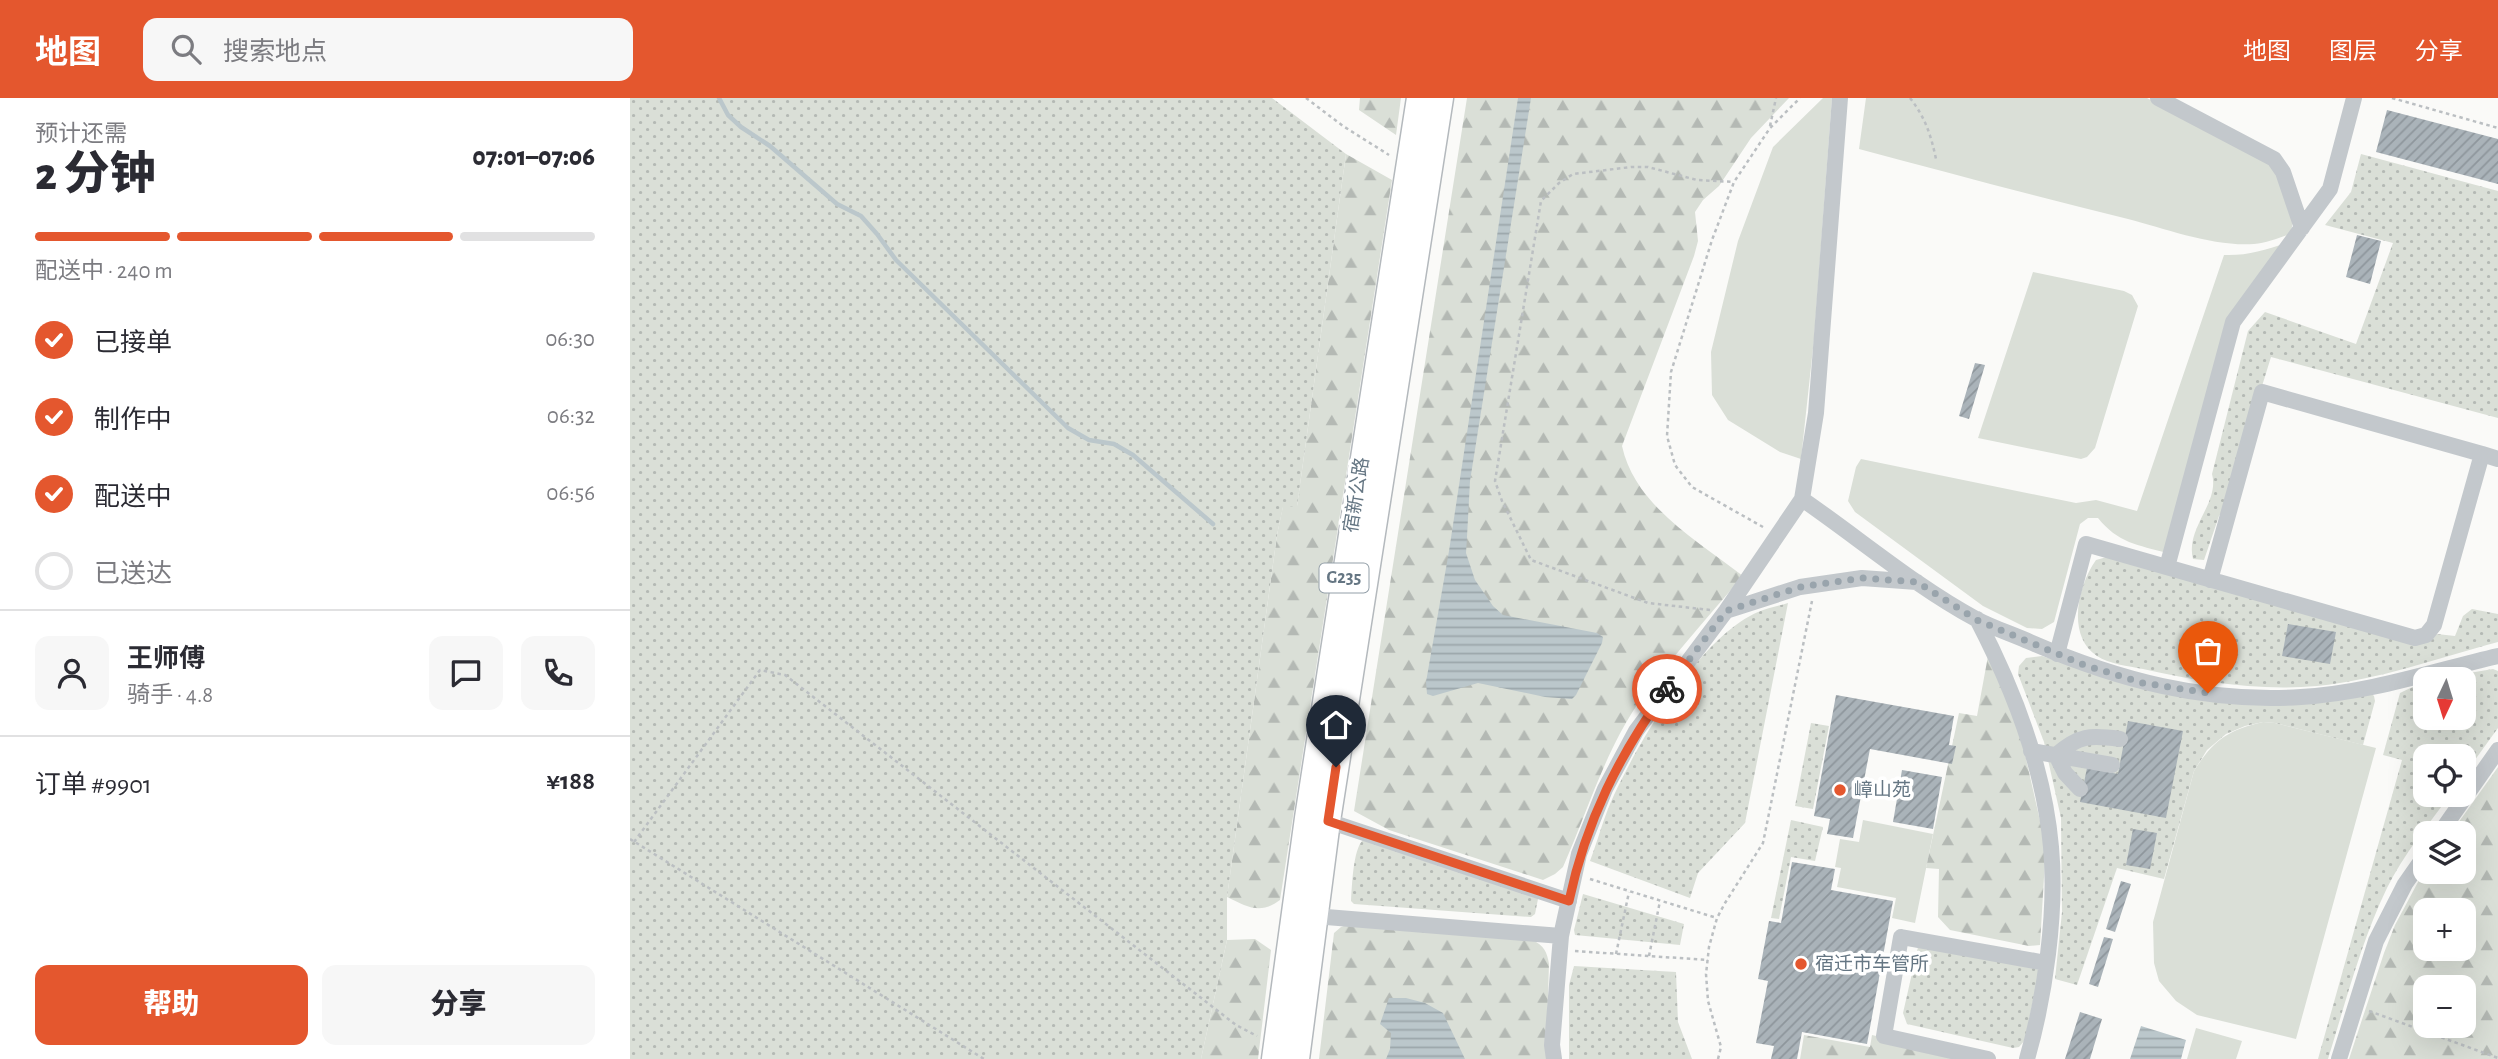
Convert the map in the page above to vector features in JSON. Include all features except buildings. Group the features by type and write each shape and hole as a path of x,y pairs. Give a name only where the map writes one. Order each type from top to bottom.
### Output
{"highway":[{"name":"宿新公路","path":"1275,1052 1307,818 1419,98"},
{"name":"宿新公路","path":"1297,1059 1328,821 1441,98"}],"lane":[{"path":"1554,1059 1552,1045 1560,943 1579,854 1605,789 1636,731 1726,611 1802,499 1816,412 1840,98"},
{"path":"2158,98 2274,159 2283,172 2302,228"},
{"path":"2167,568 2233,322 2330,189 2354,98"},
{"path":"2057,653 2086,544 2167,568 2415,638 2426,635 2434,625 2490,457 2262,392 2210,580"},
{"path":"1802,499 1917,582 1977,620 2084,665 2143,683 2230,696 2290,697 2382,686 2498,656"},
{"path":"1726,611 1800,587 1862,578 1917,582"},
{"path":"1977,620 2001,664 2024,724 2044,805 2051,848 2046,962 2039,1016 2027,1059"},
{"path":"2056,755 2072,742 2082,738 2095,736 2120,739"},
{"path":"2448,821 2498,750"},
{"path":"2031,751 2112,765"},
{"path":"2056,755 2065,773 2081,789"},
{"path":"1328,821 1569,901"},
{"path":"2339,1059 2376,941 2413,873"},
{"path":"1314,916 1560,943"},
{"path":"1988,1059 1884,1036 1901,937 2046,962"}],"path":[{"path":"1306,98 1343,126 1408,167"},
{"path":"1770,128 1776,98"},
{"path":"1778,535 1692,488 1675,465 1667,436 1671,372 1712,240 1734,182 1770,128 1800,98"},
{"path":"1910,98 1931,133 1936,159"},
{"path":"2392,98 2498,128"},
{"path":"1726,611 1648,603 1531,560 1495,481 1541,201 1559,183 1573,174 1631,167 1648,167 1697,180 1734,182"},
{"path":"1718,1059 1721,1047 1708,1001 1707,960 1717,918 1763,843 1815,585"},
{"path":"984,1059 632,840 760,670 785,675 1236,1025 1275,1052"},
{"path":"1574,875 1717,918"},
{"path":"1616,954 1629,892"},
{"path":"1649,956 1660,901"},
{"path":"1560,943 1616,954 1707,960"},
{"path":"2356,1006 2498,1058"}],"green space":[{"path":"630,98 1272,98 1346,154 1297,506 1283,507 1277,535 1227,897 1227,940 1201,1059 630,1059"},
{"path":"1360,98 1401,98 1396,135 1359,110"},
{"path":"1467,98 1789,98 1751,138 1719,186 1703,200 1695,212 1698,241 1694,256 1622,446 1640,487 1654,504 1688,535 1743,576 1675,655 1637,705 1605,764 1563,867 1543,880 1389,830 1354,811"},
{"path":"1823,98 1832,98 1814,339 1801,459 1780,452 1728,420 1712,395 1711,352 1738,241 1773,147"},
{"path":"1866,98 2147,98 2269,163 2284,187 2291,207 2290,234 2254,244 2207,240 1859,149"},
{"path":"1346,154 1392,180 1280,900 1273,905 1254,908 1227,897 1277,535 1283,506 1297,506"},
{"path":"2361,154 2498,191 2498,418 2271,357 2224,509 2204,560 2193,559 2194,537 2211,495 2212,474 2248,331 2265,312 2356,344 2393,243 2325,225 2351,192"},
{"path":"2286,243 2229,319 2167,553 2129,542 2113,533 2098,518 2088,518 2080,524 2054,622 2042,629 2027,628 1983,606 1855,512 1848,501 1856,467 1861,459 2076,503 2096,500 2137,511 2224,255 2248,253"},
{"path":"2033,272 2124,291 2132,295 2138,306 2095,448 2087,457 2081,459 1978,438"},
{"path":"2107,557 2426,639 2437,634 2455,636 2463,616 2472,609 2498,614 2498,642 2386,674 2317,686 2229,684 2119,664 2102,659 2087,647 2078,623 2084,583 2096,560"},
{"path":"1788,603 1745,823 1698,873 1690,898 1590,861 1614,795 1639,747 1674,692 1715,643 1736,625 1758,612"},
{"path":"1988,656 1996,665 2022,741 2043,834 2045,860 2040,945 2029,946 1950,930 1938,917 1939,869 1926,868 1959,713 1977,716"},
{"path":"2042,656 2150,690 2370,692 2375,701 2363,745 2263,722 2226,734 2207,750 2194,771 2164,879 2117,868 2077,985 2055,979 2062,912 2061,818 2044,742 2018,674 2019,666 2026,658"},
{"path":"2493,669 2498,671 2498,728 2476,758 2476,744 2413,744 2413,807 2441,807 2431,821 2413,821 2413,846 2394,875 2378,908 2328,1059 2318,1059 2402,760 2383,755 2400,693 2413,687 2413,730 2476,730 2476,672"},
{"path":"2263,722 2376,748 2296,1039 2197,1015 2176,1001 2159,981 2154,963 2153,922 2194,771 2222,738"},
{"path":"1811,723 1829,726 1813,809 1795,806"},
{"path":"2498,767 2498,1059 2349,1059 2395,925 2417,884 2476,884 2476,821 2460,821 2470,807 2476,807 2476,798"},
{"path":"1791,820 1823,827 1815,861 1791,857 1779,919 1771,918"},
{"path":"1863,820 1933,834 1915,923 1892,918 1896,898 1837,887 1841,868 1835,867 1840,839 1859,842"},
{"path":"1363,840 1535,894 1538,899 1535,914 1531,917 1354,904 1351,901 1354,868 1357,851"},
{"path":"1583,894 1684,924 1680,945 1575,935"},
{"path":"1350,924 1532,940 1539,944 1546,952 1549,964 1546,1059 1319,1059 1334,933"},
{"path":"1255,939 1271,950 1258,1059 1201,1059 1227,940"},
{"path":"1918,947 2036,965 2039,972 2025,1040 2019,1047 2013,1048 1907,1024 1903,1013"},
{"path":"1574,966 1676,972 1678,1022 1692,1059 1569,1059 1569,985"},
{"path":"2196,1028 2242,1041 2236,1059 2187,1059"},
{"path":"1804,1035 1870,1047 1872,1035 1973,1059 1800,1059"}],"shaded area":[{"path":"1518,98 1531,98 1470,481 1466,553 1475,580 1493,606 1503,615 1597,633 1603,637 1572,699 1545,697 1478,683 1433,696 1427,694 1426,682 1449,551"},
{"path":"1389,998 1406,998 1425,1003 1443,1013 1465,1059 1386,1059 1391,1033 1380,1024"},
{"path":"2141,1026 2186,1040 2181,1059 2130,1059"}],"waterway":[{"path":"719,98 728,115 741,127 770,146 837,204 861,216 896,260 1068,428 1089,440 1114,444 1133,455 1213,524"}],"way so far":[{"path":"1667,689 1726,611 1800,587 1862,578 1917,582 1977,620 2084,665 2143,683 2208,693"}],"place":[{"name":"嶂山苑","path":"1840,790"},
{"name":"宿迁市车管所","path":"1801,964"}],"route":[{"path":"1336,767 1328,821 1569,901 1579,854 1605,789 1636,731 1667,689"}]}
